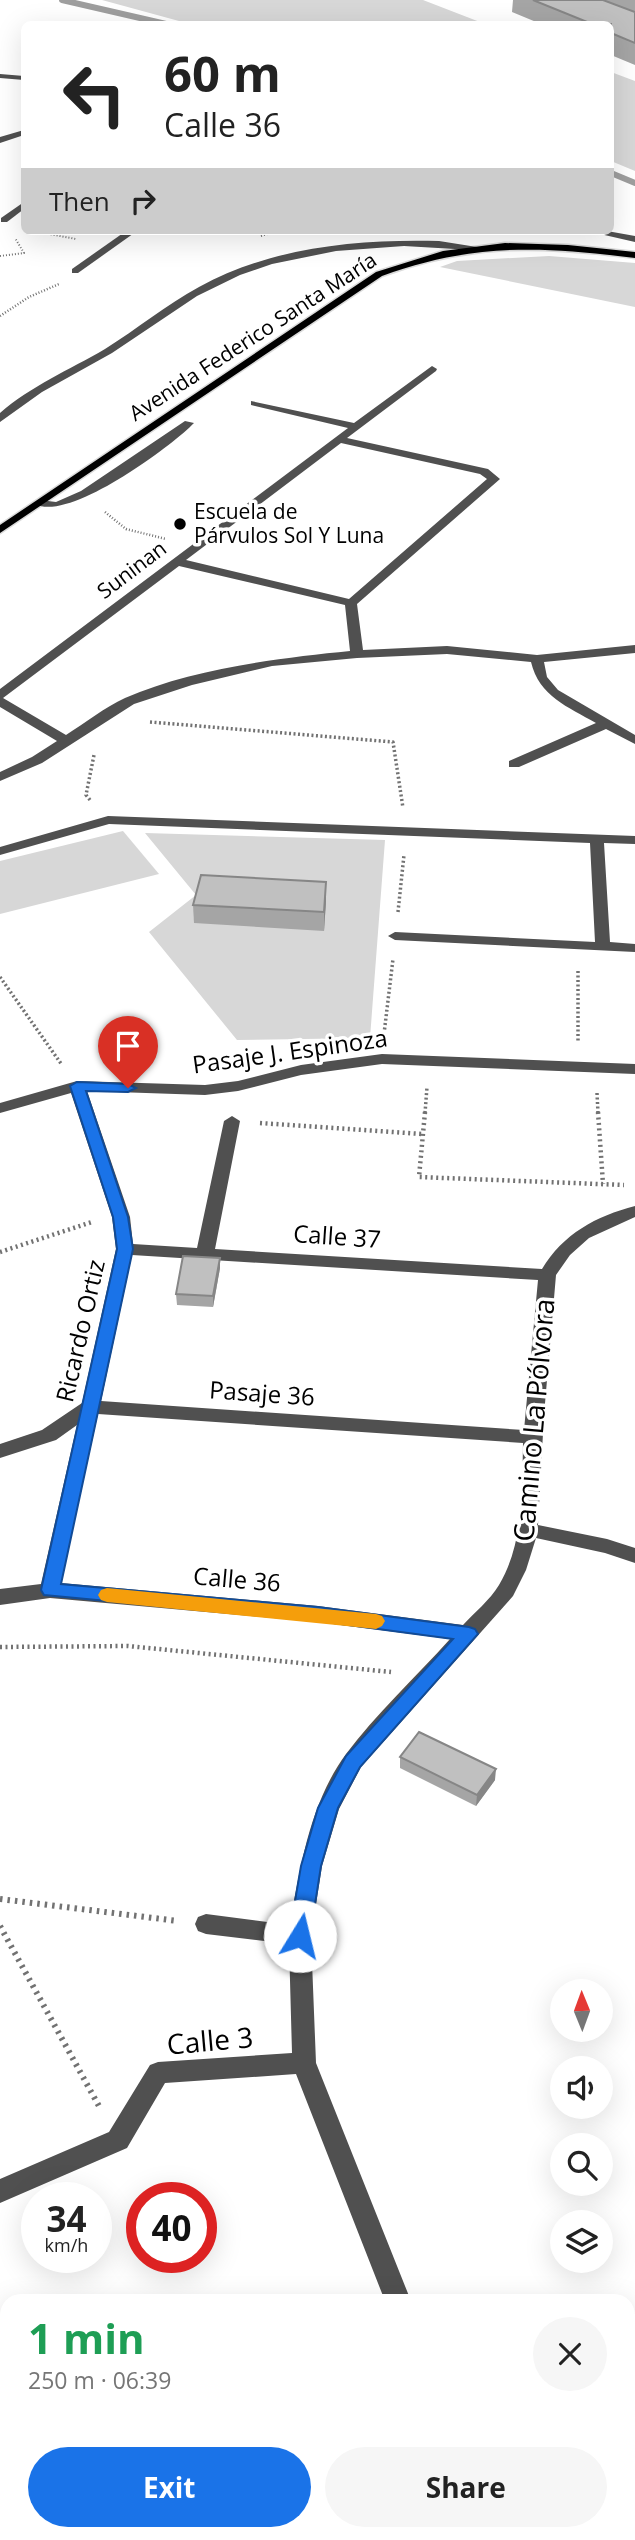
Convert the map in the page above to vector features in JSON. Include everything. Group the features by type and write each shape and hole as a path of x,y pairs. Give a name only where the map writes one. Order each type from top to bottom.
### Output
{"main road":[{"name":"Avenida Federico Santa María","path":"0,530 379,274 435,254 472,247 553,246 635,255"}],"street":[{"path":"0,76 21,78"},
{"path":"0,141 21,133"},
{"path":"4,220 21,207"},
{"path":"75,271 126,235"},
{"path":"614,235 635,239"},
{"path":"0,419 26,396 139,332 205,288 259,264 338,248 430,242 472,247"},
{"name":"Suninan","path":"0,698 175,561 432,369"},
{"path":"255,403 355,426"},
{"path":"40,503 57,505 82,494 122,470 189,423"},
{"path":"336,439 484,471 494,480 351,603"},
{"path":"175,561 351,603"},
{"path":"351,603 357,654"},
{"path":"0,777 37,760 129,701 188,682 272,662 357,654 447,650 537,659 635,649"},
{"path":"537,659 541,677 552,693 635,740"},
{"path":"0,698 66,741"},
{"path":"514,764 606,724"},
{"path":"0,851 108,820 635,840"},
{"path":"597,838 603,947"},
{"path":"395,936 635,948"},
{"name":"Pasaje J. Espinoza","path":"0,1108 77,1086 205,1090 239,1086 301,1070 368,1061 635,1069"},
{"name":"Ricardo Ortiz","path":"50,1590 125,1249 121,1217 77,1086"},
{"path":"205,1253 232,1121"},
{"name":"Camino La Pólvora","path":"395,2294 304,2063 300,1936 311,1866 328,1808 353,1761 506,1591 521,1562 530,1530 533,1437 547,1275 559,1252 577,1237 606,1221 635,1211"},
{"name":"Calle 37","path":"125,1249 547,1275"},
{"path":"0,1451 49,1435 89,1407"},
{"name":"Pasaje 36","path":"89,1407 533,1437"},
{"path":"530,1530 607,1546 635,1556"},
{"name":"Calle 36","path":"0,1597 50,1590 318,1614 469,1634"},
{"path":"206,1924 300,1936"},
{"name":"Calle 3","path":"118,2140 158,2073 304,2063"},
{"path":"0,2191 118,2140"}],"path":[{"path":"54,235 111,246"},
{"path":"0,316 29,297 63,282 75,271"},
{"path":"82,494 126,529 195,546"},
{"path":"102,718 86,795 108,820"},
{"path":"578,945 578,1067"},
{"path":"0,977 77,1086"},
{"path":"429,1061 419,1177 635,1185"},
{"path":"595,1067 603,1184"},
{"path":"232,1121 423,1133"},
{"path":"0,1252 94,1222 121,1217"},
{"path":"0,1647 128,1646 430,1676"},
{"path":"0,1899 206,1924"},
{"path":"0,1926 118,2140"}],"shaded area":[{"path":"102,0 423,0 477,21 179,21"},
{"path":"614,73 635,81 635,171 614,162"},
{"path":"549,256 635,263 635,307 440,267 457,261"},
{"path":"123,831 159,874 0,914 0,861"},
{"path":"145,833 385,840 370,1038 237,1040 149,932 196,895"}],"building":[{"path":"533,0 603,0 635,12 635,43 614,34 614,21 585,21"},
{"path":"201,875 326,882 324,912 193,905"},
{"path":"183,1256 220,1258 213,1296 176,1294"},
{"path":"419,1732 496,1769 477,1795 400,1757"}],"waterway":[{"path":"62,0 153,21"},
{"path":"614,174 635,183"}],"slow traffic":[{"path":"107,1595 376,1621"}],"place":[{"name":"Escuela de Párvulos Sol Y Luna","path":"180,524"}],"route":[{"path":"128,1088 77,1086 121,1217 125,1249 50,1590 318,1614 469,1634 353,1761 328,1808 311,1866 300,1936"}]}
